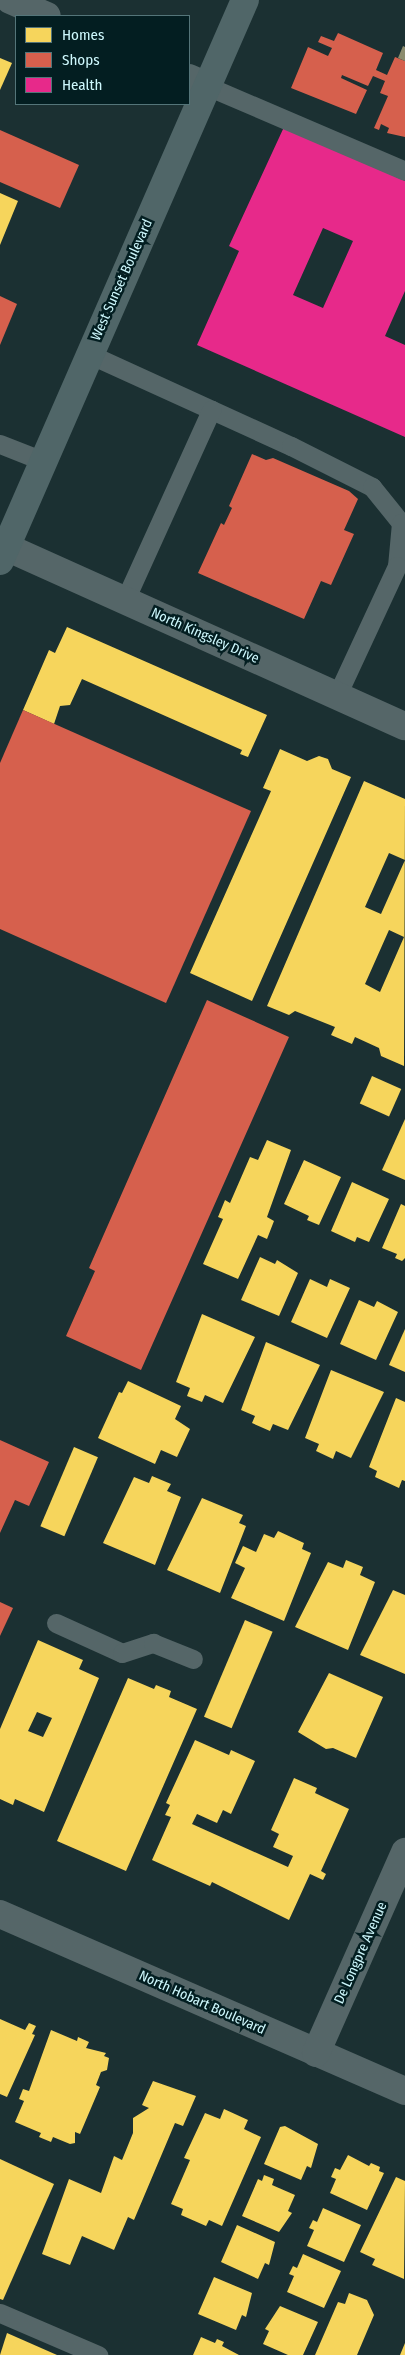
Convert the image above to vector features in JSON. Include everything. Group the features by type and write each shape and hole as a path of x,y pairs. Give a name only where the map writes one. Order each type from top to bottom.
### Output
{"main road":[{"name":"West Sunset Boulevard","path":"190,102 198,82 245,0"},
{"name":"West Sunset Boulevard","path":"3,554 89,354 189,105"}],"street":[{"path":"10,0 45,15"},
{"name":"North Kingsley Drive","path":"3,554 125,600 405,726"},
{"name":"De Longpre Avenue","path":"316,2053 405,1852"},
{"name":"North Hobart Boulevard","path":"0,1914 405,2091"}],"lane":[{"path":"198,82 405,171"},
{"path":"89,354 372,487 401,523 397,566 336,695"},
{"path":"125,600 211,410"},
{"path":"0,444 43,461"},
{"path":"56,1623 122,1653 153,1643 193,1660"},
{"path":"0,2312 98,2355"}],"building: Homes":[{"path":"0,58 12,63 0,90"},
{"path":"0,193 18,201 0,245"},
{"path":"67,627 267,715 248,757 240,754 242,750 82,679 70,705 60,706 54,724 23,710 49,650 55,653"},
{"path":"280,749 307,761 319,756 328,759 332,769 351,777 252,1001 190,973 271,791 263,788"},
{"path":"364,781 405,799 405,860 389,853 365,907 381,914 405,861 404,1066 381,1056 379,1048 355,1037 352,1044 331,1035 335,1027 295,1011 289,1015 267,1006","holes":["389,930 404,937 380,992 365,984"]},
{"path":"372,1076 401,1089 389,1116 360,1103"},
{"path":"405,1119 405,1180 382,1170"},
{"path":"267,1140 291,1150 267,1217 274,1221 267,1239 258,1235 238,1279 203,1264 223,1219 218,1217 225,1200 230,1203 250,1157 258,1160"},
{"path":"304,1160 341,1177 319,1225 307,1220 309,1216 284,1204"},
{"path":"352,1182 389,1199 369,1242 357,1237 355,1242 331,1231"},
{"path":"401,1204 405,1206 405,1258 402,1261 395,1258 397,1254 382,1248"},
{"path":"260,1257 275,1264 277,1260 298,1273 279,1316 241,1300"},
{"path":"310,1279 327,1287 330,1279 350,1288 327,1338 291,1322"},
{"path":"359,1300 374,1307 377,1301 398,1312 376,1360 340,1344"},
{"path":"202,1314 255,1337 223,1403 205,1395 202,1402 187,1396 190,1388 176,1382"},
{"path":"405,1329 405,1372 389,1365"},
{"path":"266,1342 320,1365 288,1430 273,1424 270,1431 252,1423 255,1416 241,1410"},
{"path":"331,1370 384,1392 351,1458 336,1451 333,1459 316,1451 319,1444 305,1438"},
{"path":"128,1381 181,1406 175,1419 190,1429 177,1457 161,1450 155,1464 98,1438 119,1392 122,1393"},
{"path":"396,1398 405,1402 405,1481 402,1480 399,1488 375,1477 377,1471 369,1467"},
{"path":"74,1447 98,1457 64,1536 40,1526"},
{"path":"152,1476 171,1484 167,1491 181,1497 155,1565 103,1543 134,1477 149,1483"},
{"path":"202,1498 243,1515 239,1523 246,1526 220,1593 167,1570"},
{"path":"278,1531 304,1543 302,1549 311,1553 284,1621 231,1598 245,1568 235,1563 243,1546 256,1552 264,1534 274,1538"},
{"path":"346,1560 363,1567 360,1575 375,1582 348,1650 295,1627 328,1562 343,1568"},
{"path":"393,1590 405,1595 405,1674 360,1655"},
{"path":"245,1620 273,1632 232,1728 204,1717"},
{"path":"38,1640 83,1660 79,1669 99,1678 44,1812 15,1799 13,1805 0,1799 0,1729","holes":["37,1712 52,1718 43,1737 28,1731"]},
{"path":"329,1673 383,1697 356,1758 333,1748 326,1749 298,1732"},
{"path":"128,1678 154,1689 156,1685 171,1691 169,1697 197,1709 126,1871 57,1841"},
{"path":"195,1740 229,1755 231,1750 255,1761 231,1814 223,1810 217,1823 197,1814 192,1824 288,1867 293,1856 273,1847 279,1834 271,1830 294,1778 317,1788 315,1793 349,1809 321,1871 326,1874 323,1880 310,1874 289,1920 212,1882 210,1886 152,1860 171,1817 165,1815 170,1805 166,1803"},
{"path":"0,2019 25,2030 29,2023 36,2026 32,2034 35,2035 7,2097 0,2094"},
{"path":"51,2030 77,2041 78,2037 89,2042 86,2048 106,2053 104,2056 109,2058 107,2070 101,2072 96,2085 100,2087 80,2134 75,2132 75,2143 70,2144 53,2137 51,2142 39,2137 41,2133 15,2122 24,2101 19,2099 23,2089 29,2091"},
{"path":"153,2081 196,2096 183,2126 175,2123 134,2220 128,2217 114,2250 82,2236 70,2265 42,2254 69,2179 101,2193 114,2156 122,2160 133,2133 133,2118 149,2108 142,2105"},
{"path":"224,2109 248,2120 244,2129 261,2137 222,2226 209,2220 206,2226 181,2215 183,2209 171,2204 190,2160 184,2158 205,2113 220,2119"},
{"path":"285,2126 318,2144 311,2168 307,2166 301,2180 264,2164 280,2127"},
{"path":"348,2155 369,2166 371,2163 380,2167 379,2171 384,2173 367,2210 330,2193 336,2179 331,2177 335,2168 340,2170"},
{"path":"0,2159 54,2184 3,2300 0,2299"},
{"path":"264,2175 274,2179 272,2185 295,2195 288,2211 292,2213 279,2232 242,2216 258,2179 262,2181"},
{"path":"396,2177 405,2181 404,2279 372,2265 375,2259 360,2252"},
{"path":"323,2208 361,2225 344,2262 307,2246 314,2230 309,2228 313,2220 317,2222"},
{"path":"237,2225 275,2242 269,2265 265,2263 258,2279 221,2262"},
{"path":"303,2254 341,2271 324,2308 287,2292 294,2276 289,2274 293,2266 297,2268"},
{"path":"214,2277 252,2293 246,2317 242,2315 236,2330 198,2314"},
{"path":"349,2293 367,2300 374,2315 357,2355 315,2355 338,2302 345,2304"},
{"path":"280,2306 318,2322 303,2355 288,2355 263,2344 269,2331 265,2329"},
{"path":"7,2333 57,2355 0,2355"},
{"path":"201,2337 215,2343 217,2339 224,2342 222,2346 239,2355 193,2355"},
{"path":"405,2343 405,2355 400,2355"}],"building: Shops":[{"path":"338,33 383,53 376,70 387,75 395,57 405,61 405,137 387,133 389,128 381,124 379,130 374,128 388,96 380,93 385,81 373,76 368,86 342,75 341,78 367,90 356,114 291,88 308,47 328,56 332,48 318,42 321,36 334,41"},
{"path":"0,130 79,165 60,208 0,182"},
{"path":"0,296 17,304 0,345"},
{"path":"252,454 266,460 273,458 349,491 358,499 344,530 354,534 331,585 321,581 304,619 198,573 221,523 224,525 232,508 229,506"},
{"path":"23,710 251,811 166,1003 0,929 0,763"},
{"path":"207,1000 289,1037 141,1370 66,1336 95,1271 89,1268"},
{"path":"0,1440 49,1462 29,1506 15,1500 0,1533"},
{"path":"0,1602 13,1608 0,1636"}],"building: Health":[{"path":"284,127 405,181 405,291 385,336 405,345 405,437 197,345 239,251 229,246","holes":["323,228 353,241 323,308 293,295"]}],"building: Industry":[{"path":"403,46 405,47 405,61 398,58"}]}
